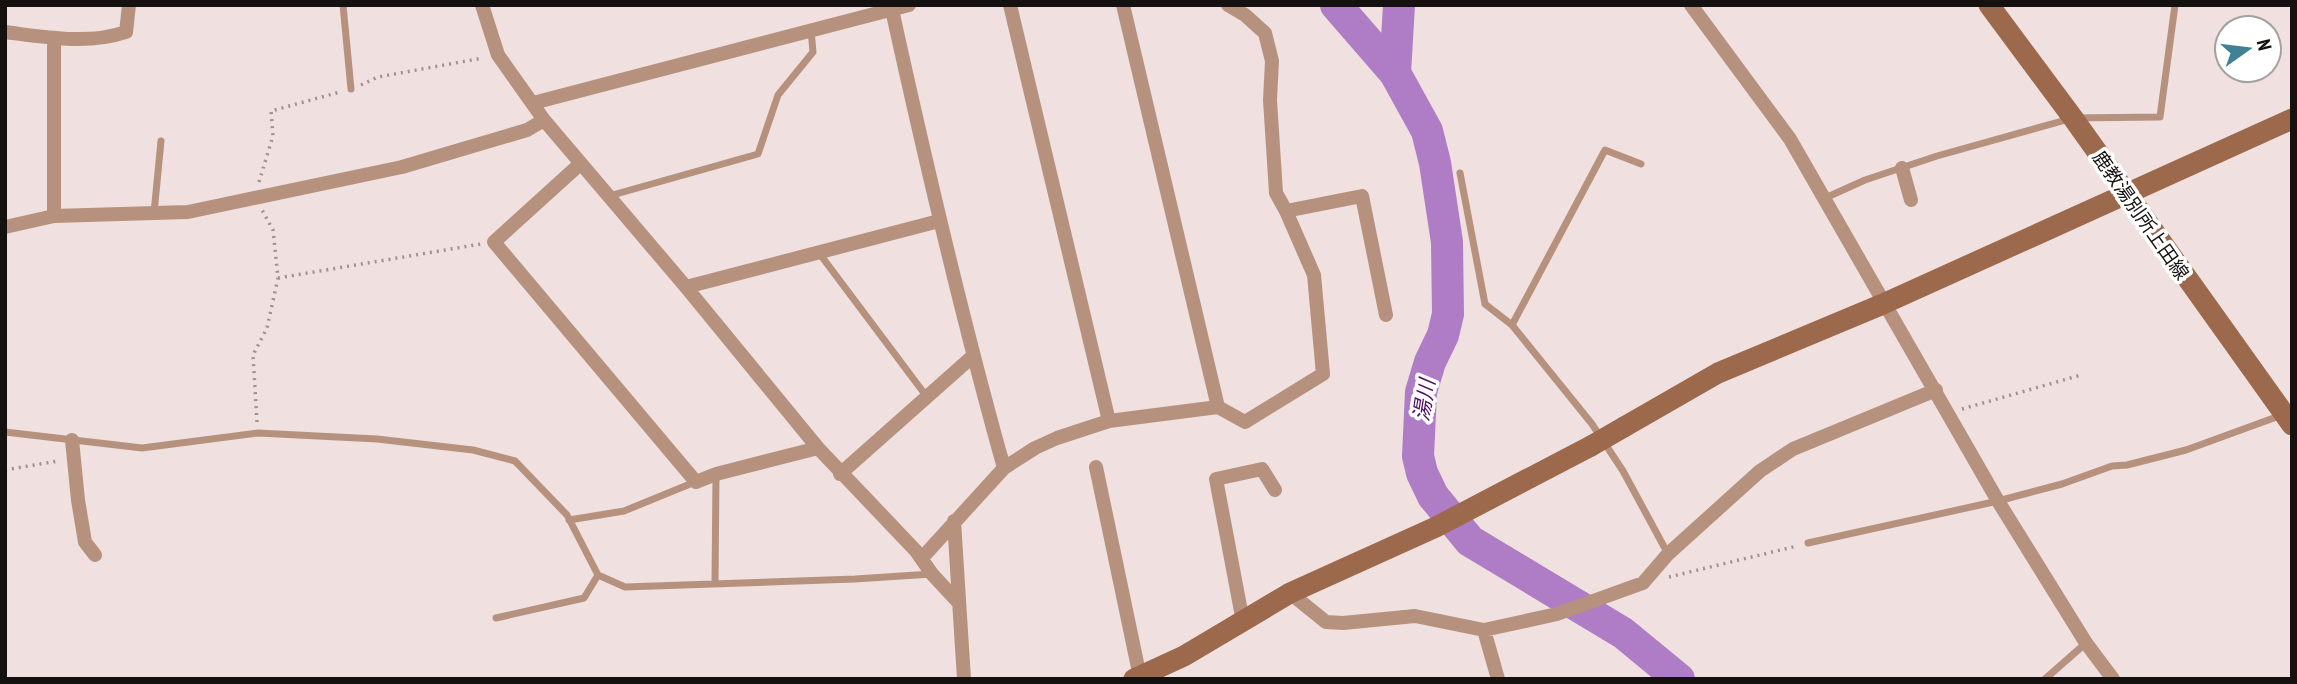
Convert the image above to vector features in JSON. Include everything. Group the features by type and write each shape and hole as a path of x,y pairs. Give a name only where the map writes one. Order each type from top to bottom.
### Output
{"street":[{"path":"5,32 54,38 109,38 126,32 129,5"},
{"path":"482,5 498,55 544,120 818,448 922,558 932,574 958,602"},
{"path":"533,103 892,7 909,5"},
{"path":"1010,5 1109,421"},
{"path":"1123,5 1217,407"},
{"path":"922,558 1004,468 1035,448 1109,421 1217,407 1245,422 1323,373 1314,275 1276,193 1270,100 1272,61 1265,33 1245,15 1228,5"},
{"path":"1691,5 1790,139 1998,501 2086,643 2113,679"},
{"name":"鹿教湯別所上田線","path":"1989,5 2289,417"},
{"path":"892,7 939,221 972,356 1004,468"},
{"path":"54,38 54,216"},
{"path":"1096,467 1137,678 1184,656 1290,593 1485,503 1718,373 1883,303 2292,119"},
{"path":"5,227 54,216 188,212 402,167 527,130 544,120"},
{"path":"580,164 494,242 696,482 716,474 818,448"},
{"path":"1902,168 1911,200"},
{"path":"1286,211 1363,196 1387,315"},
{"path":"686,287 939,221"},
{"path":"841,474 972,356"},
{"path":"1290,593 1325,622 1343,624 1415,616 1483,630 1558,614 1643,583 1668,554 1760,471 1793,449 1936,390"},
{"path":"72,440 85,542 95,555"},
{"path":"1243,622 1216,479 1262,469 1275,490"},
{"path":"954,521 964,679"},
{"path":"1483,630 1498,679"}],"lane":[{"path":"343,5 351,89"},
{"path":"1823,199 1865,180 1902,168 2073,118 2160,117 2175,5"},
{"path":"608,196 758,153 778,95 813,52 811,30"},
{"path":"154,215 161,141"},
{"path":"1512,325 1605,150 1641,164"},
{"path":"1460,173 1485,304 1512,325 1592,424 1623,471 1668,554"},
{"path":"819,253 926,397"},
{"path":"1808,543 1998,501 2062,484 2112,466 2127,465 2186,450 2289,417"},
{"path":"5,432 142,447 258,433 377,439 474,450 515,461 569,520 598,575 625,587 932,574"},
{"path":"715,584 716,474"},
{"path":"569,520 624,511 696,482"},
{"path":"496,618 584,598 598,575"},
{"path":"2045,679 2086,643"}],"path":[{"path":"257,198 273,230 278,278 267,328 253,355 258,433"},
{"path":"278,278 494,242"},
{"path":"1949,413 2081,375"},
{"path":"5,470 74,458"},
{"path":"1643,583 1808,543"}],"waterway":[{"name":"湯川","path":"1336,5 1395,73 1427,131 1435,163 1447,242 1448,314 1443,335 1430,362 1421,392 1418,456 1422,473 1433,496 1470,541 1623,633 1679,679"},
{"name":"湯川","path":"1395,73 1399,5"}]}
